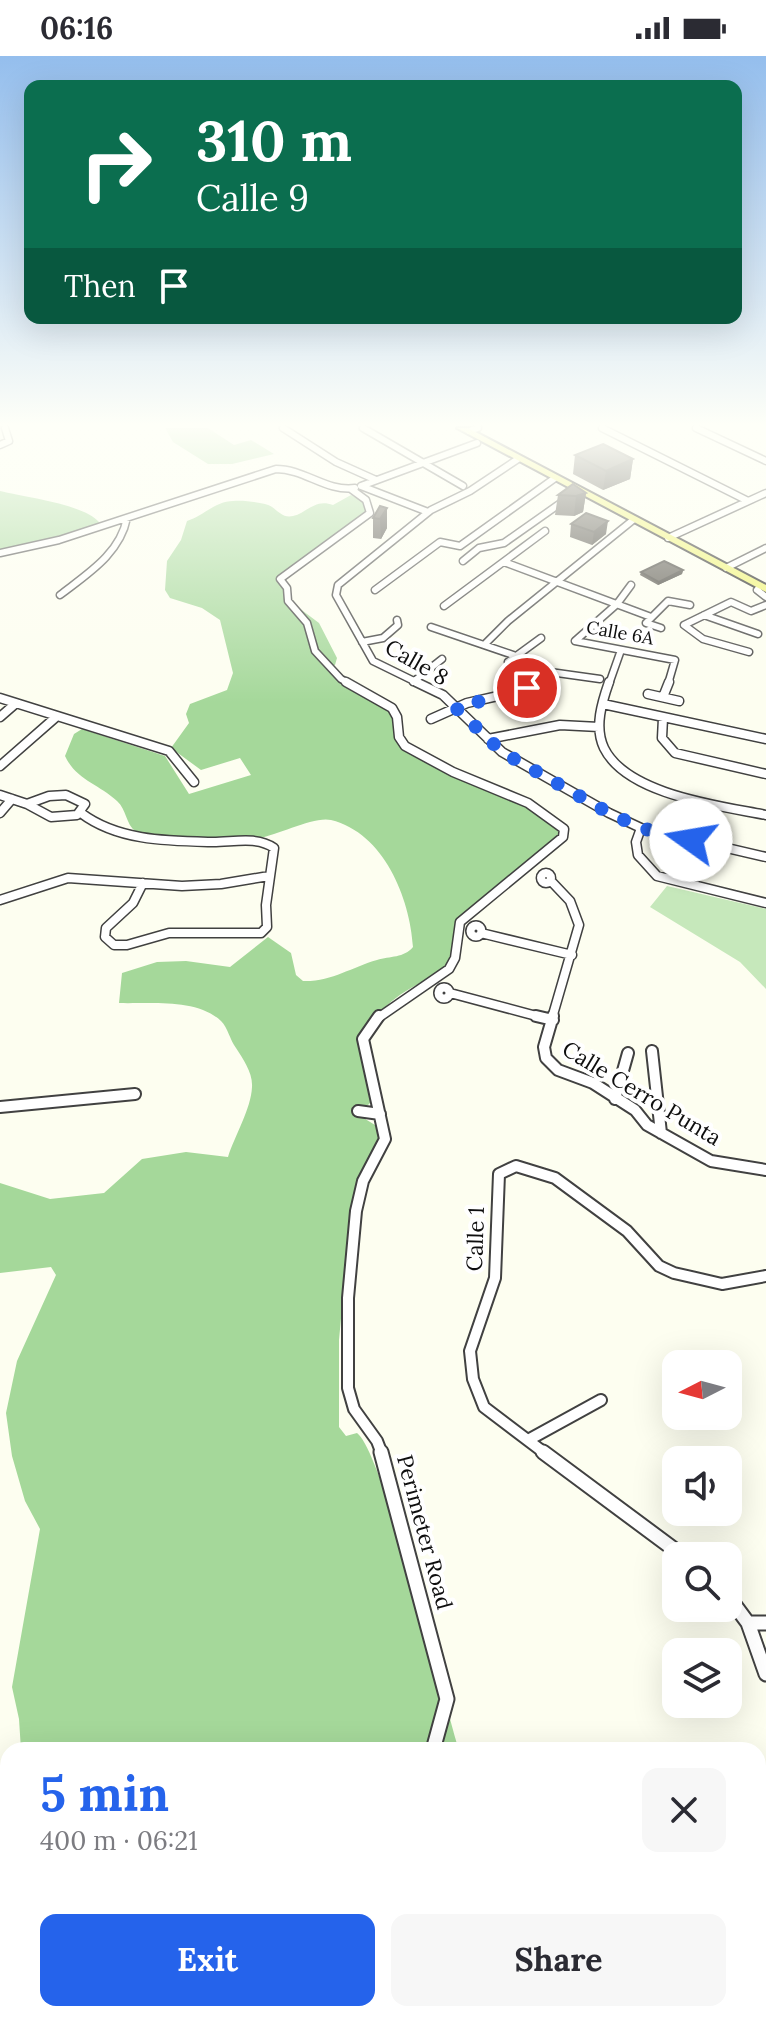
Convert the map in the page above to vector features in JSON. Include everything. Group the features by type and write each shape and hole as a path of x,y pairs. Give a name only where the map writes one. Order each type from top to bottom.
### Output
{"main road":[{"path":"633,520 764,591"}],"street":[{"path":"0,553 50,543 122,520"},
{"path":"60,595 116,547 127,520"},
{"name":"Perimeter Road","path":"361,520 280,579 287,588 288,601 307,623 311,646 341,679 392,708 397,717 399,737 405,746 464,776 502,789 564,829 563,837 460,922 455,932 456,957 448,971 393,1005 368,1026 363,1039 385,1139 363,1181 356,1211 348,1298 348,1388 354,1409 377,1441 386,1465 447,1699 435,1742"},
{"name":"Calle 8","path":"419,520 335,589 362,642 378,665 443,695 488,739 522,764 609,813 641,828 766,857"},
{"path":"375,590 440,542 460,546 497,520"},
{"path":"463,561 479,548 504,543 536,520"},
{"path":"485,644 633,520"},
{"path":"668,538 707,520"},
{"path":"445,606 545,531"},
{"path":"726,568 766,548"},
{"path":"504,562 651,617"},
{"path":"617,604 631,585"},
{"path":"661,628 646,623 669,600 690,605"},
{"path":"749,652 703,639 684,625 731,602 766,615"},
{"name":"Calle 6A","path":"617,604 575,641 675,660 663,697"},
{"path":"751,611 766,605"},
{"path":"704,615 758,634"},
{"path":"362,642 387,636 398,625 397,620"},
{"path":"431,627 516,656"},
{"path":"508,662 541,638"},
{"path":"621,650 603,704 599,727 607,752 620,767 640,780 676,795 766,815"},
{"path":"413,682 442,659"},
{"path":"431,719 456,708 513,694 550,672 600,679"},
{"path":"648,694 679,701"},
{"path":"0,698 169,751 194,782"},
{"path":"0,717 15,704"},
{"path":"603,704 766,739"},
{"path":"0,766 56,717"},
{"path":"663,718 660,738 675,753 766,774"},
{"path":"488,739 560,725 599,727"},
{"path":"0,795 56,818 74,817 81,813 84,802 71,795 27,804"},
{"path":"0,813 12,799"},
{"path":"81,813 100,827 123,835 212,842 264,841 274,851 269,876 267,927 261,933 169,933 127,945 114,945 105,937 106,928 133,903 143,883"},
{"path":"641,828 635,840 636,852 644,866 657,876 766,903"},
{"path":"0,900 20,897 50,882 68,878 206,886 269,876"},
{"name":"Calle Cerro Punta","path":"551,881 570,901 579,918 572,955 544,1047 549,1062 562,1073 593,1083 635,1110 647,1125 711,1161 766,1170"},
{"path":"481,933 572,955"},
{"path":"450,993 553,1020"},
{"path":"652,1051 661,1133"},
{"path":"615,1099 628,1053"},
{"path":"0,1107 135,1094"},
{"path":"358,1111 380,1114"},
{"name":"Calle 1","path":"665,1542 484,1407 473,1379 470,1351 495,1278 497,1181 504,1169 525,1166 555,1178 627,1231 659,1266 674,1273 722,1284 766,1276"},
{"path":"530,1439 601,1400"},
{"path":"742,1615 748,1623 766,1674"},
{"path":"748,1623 766,1623"}],"green space":[{"path":"0,520 99,522 97,526 44,543 0,551"},
{"path":"359,520 280,577 291,602 319,623 337,658 335,665 329,668 391,709 399,743 517,801 559,829 558,837 456,921 449,964 406,991 379,1014 368,1039 372,1101 368,1105 358,1106 357,1114 375,1125 379,1137 358,1179 351,1211 339,1340 339,1427 346,1436 357,1433 382,1484 457,1742 20,1742 12,1687 40,1529 25,1501 12,1456 6,1413 17,1361 56,1275 51,1267 0,1273 0,1183 50,1199 104,1193 142,1159 186,1152 228,1157 246,1113 252,1087 247,1066 225,1027 211,1014 186,1005 119,1003 122,973 157,962 186,961 230,967 268,937 291,953 296,975 303,981 313,981 401,955 413,947 406,908 391,870 366,838 350,827 324,820 259,838 229,840 181,839 136,832 117,801 75,771 65,756 74,734 82,729 165,756 189,794 251,775 240,758 201,770 171,748 189,723 186,714 190,704 227,690 233,673 220,620 202,608 170,598 165,590 167,561 181,540 187,521"},
{"path":"667,886 766,909 766,989 740,962 650,907"}],"building":[{"path":"577,520 608,521 594,532 571,524"},
{"path":"664,561 683,570 659,582 641,572"}],"route":[{"path":"527,688 456,708 502,752 609,813 641,828 691,840"}]}
